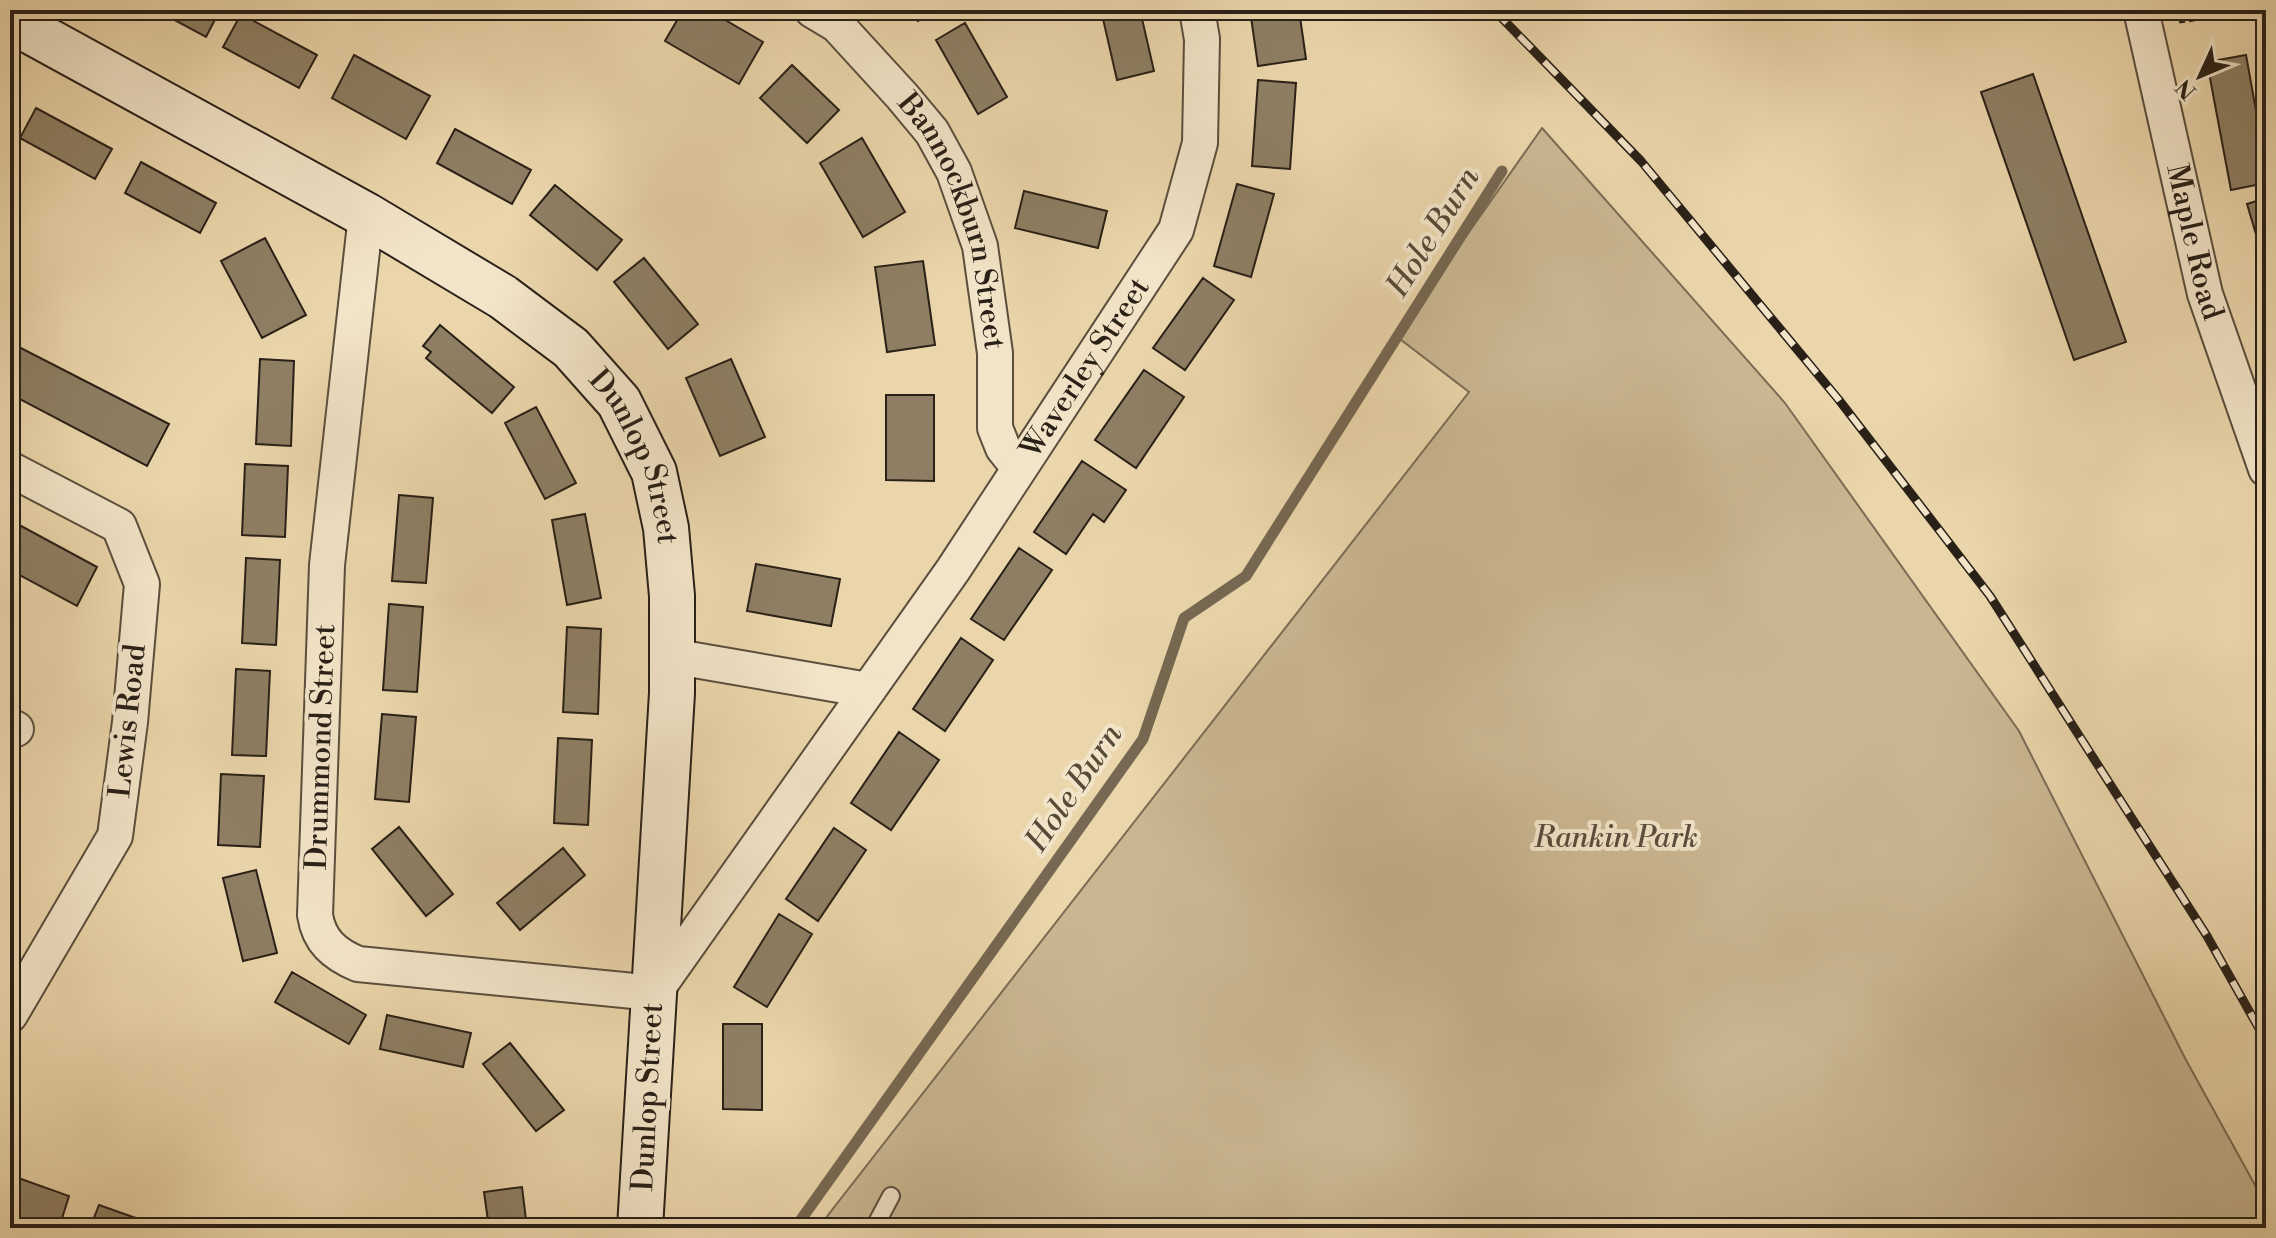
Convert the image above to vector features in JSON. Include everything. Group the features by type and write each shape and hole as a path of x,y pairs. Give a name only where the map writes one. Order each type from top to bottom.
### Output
{"main road":[{"name":"Dunlop Street","path":"10,20 366,215 503,297 571,348 619,402 654,472 666,528 672,596 672,693 640,1228"}],"street":[{"name":"Bannockburn Street","path":"812,10 837,25 902,96 932,132 954,172 980,246 995,353 995,428 1003,448 1019,468"},
{"name":"Waverley Street","path":"654,993 953,570 1176,230 1200,143 1202,39 1197,10"},
{"name":"Maple Road","path":"2143,18 2205,294 2266,469"},
{"name":"Drummond Street","path":"366,215 327,565 315,915 320,935 337,954 358,964 654,993"},
{"name":"Lewis Road","path":"10,469 119,526 142,584 130,722 115,836 10,1015"},
{"path":"671,656 868,690"}],"lane":[{"path":"874,1228 891,1196"}],"path":[{"path":"2143,18 2261,10"}],"green space":[{"name":"Rankin Park","path":"1542,128 1785,403 2019,731 2186,1060 2266,1205 2266,1228 818,1228 1469,392 1396,336"}],"building":[{"path":"156,10 220,10 206,37"},
{"path":"617,10 636,10 631,18"},
{"path":"683,10 708,10 763,42 739,84 665,41"},
{"path":"904,10 927,10 918,21"},
{"path":"1101,10 1140,10 1154,71 1117,80"},
{"path":"1250,10 1299,10 1306,59 1258,66"},
{"path":"241,14 317,55 299,88 223,47"},
{"path":"965,23 1007,97 978,114 936,40"},
{"path":"354,55 430,96 406,139 332,98"},
{"path":"2246,55 2266,166 2266,183 2231,190 2207,62"},
{"path":"792,65 839,110 807,143 760,98"},
{"path":"2033,74 2126,342 2074,360 1981,92"},
{"path":"1258,80 1296,83 1290,169 1252,166"},
{"path":"36,108 112,149 95,179 20,138"},
{"path":"455,129 531,170 512,204 437,163"},
{"path":"862,138 905,212 863,237 820,163"},
{"path":"141,162 216,203 200,233 125,193"},
{"path":"1237,184 1274,194 1251,277 1214,266"},
{"path":"555,185 622,240 597,270 530,215"},
{"path":"1024,191 1107,211 1098,248 1015,228"},
{"path":"2266,198 2266,268 2247,204"},
{"path":"265,238 306,315 262,338 221,261"},
{"path":"644,258 698,324 668,349 614,282"},
{"path":"923,261 935,345 887,352 875,267"},
{"path":"1203,278 1234,300 1185,370 1153,348"},
{"path":"440,325 514,387 492,413 426,358 431,352 423,346"},
{"path":"13,344 169,424 147,466 10,394 10,350"},
{"path":"260,359 294,361 291,446 256,444"},
{"path":"731,359 765,437 720,456 686,378"},
{"path":"1144,370 1184,397 1136,468 1095,440"},
{"path":"886,395 934,395 934,481 886,480"},
{"path":"536,407 576,483 545,499 505,423"},
{"path":"1082,461 1126,490 1104,522 1093,514 1066,554 1034,532"},
{"path":"245,464 288,466 285,537 242,535"},
{"path":"399,495 433,498 426,583 392,581"},
{"path":"585,514 601,598 567,605 552,520"},
{"path":"10,520 97,567 77,606 10,570"},
{"path":"1019,548 1052,570 1004,640 971,619"},
{"path":"246,558 280,560 276,645 242,643"},
{"path":"756,564 840,579 831,626 747,611"},
{"path":"389,604 423,607 417,692 383,690"},
{"path":"567,627 601,629 598,714 563,712"},
{"path":"961,638 993,660 945,731 913,709"},
{"path":"236,669 270,671 266,756 232,755"},
{"path":"382,714 416,717 409,802 375,799"},
{"path":"899,732 939,760 891,830 851,803"},
{"path":"558,738 592,740 588,825 554,823"},
{"path":"221,774 264,776 260,847 218,845"},
{"path":"399,827 453,894 426,916 372,849"},
{"path":"834,828 866,850 818,921 786,899"},
{"path":"563,848 585,875 520,930 497,903"},
{"path":"256,870 277,953 243,961 223,878"},
{"path":"779,914 812,934 767,1007 734,987"},
{"path":"292,972 366,1015 349,1044 275,1002"},
{"path":"387,1015 471,1033 463,1067 380,1049"},
{"path":"723,1024 762,1024 762,1110 723,1109"},
{"path":"510,1043 564,1110 536,1131 483,1064"},
{"path":"10,1175 69,1196 59,1228 39,1228 10,1218"},
{"path":"522,1187 527,1228 489,1228 484,1192"},
{"path":"99,1205 164,1228 90,1228"}],"waterway":[{"name":"Hole Burn","path":"795,1228 1143,739 1184,618 1246,576 1502,171"}],"railway":[{"path":"1494,10 1641,161 1839,400 1990,596 2207,936 2266,1041"}]}
